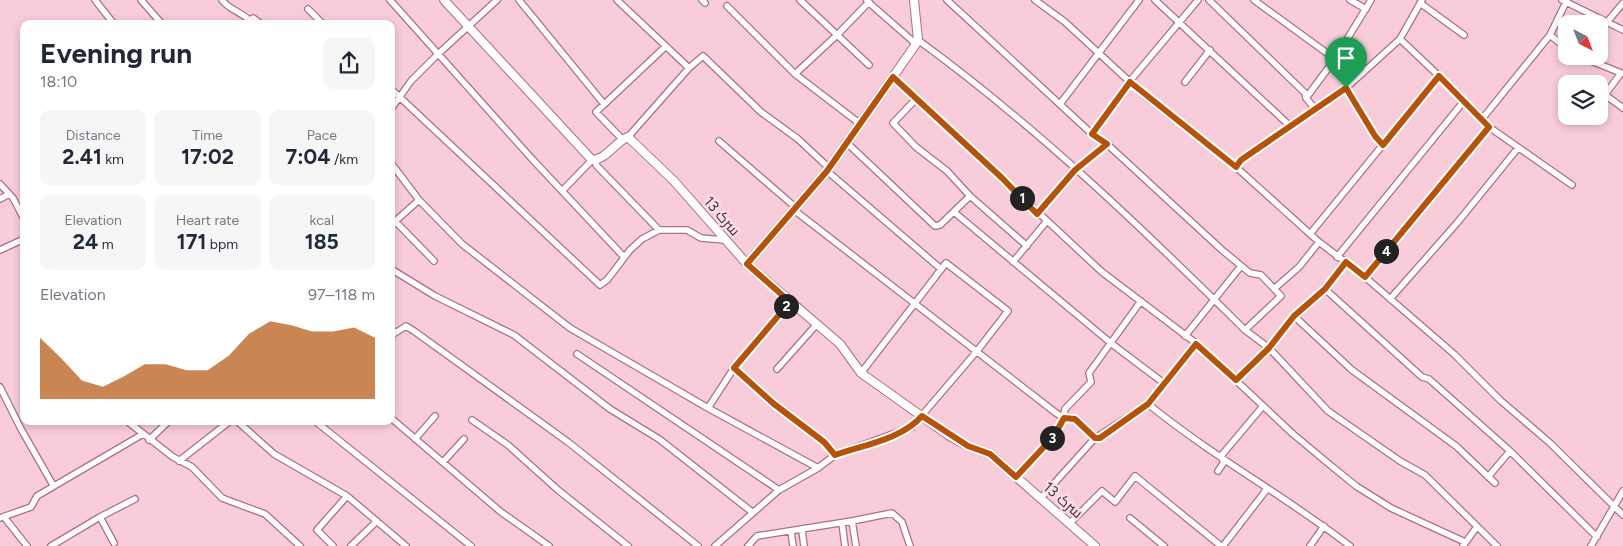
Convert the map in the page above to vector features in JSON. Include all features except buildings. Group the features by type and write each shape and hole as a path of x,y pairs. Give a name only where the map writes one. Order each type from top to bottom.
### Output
{"street":[{"path":"95,0 111,20"},
{"path":"141,0 158,20"},
{"path":"222,0 230,9 236,10 245,20"},
{"path":"390,0 624,257"},
{"path":"444,0 468,28 594,160 596,165 659,230"},
{"path":"395,104 411,81 497,0"},
{"path":"519,0 604,104"},
{"path":"617,0 689,68"},
{"path":"800,0 869,65"},
{"path":"747,264 828,170 917,42 914,0"},
{"path":"947,0 1092,134 1107,144 1241,266 1250,272 1261,275 1275,288 1281,296 1245,330"},
{"path":"1036,0 1065,22 1130,82 1236,167 1319,242 1365,277 1454,354 1500,400 1623,515"},
{"path":"1060,104 1139,0"},
{"path":"1156,0 1290,126"},
{"path":"1092,134 1179,20 1198,0"},
{"path":"1209,0 1305,93 1306,98 1316,110"},
{"path":"1254,0 1335,59"},
{"path":"1350,0 1366,9"},
{"path":"1306,98 1335,59 1371,0"},
{"path":"795,74 837,36 868,1 917,42 995,98 1075,170 1245,330 1269,348 1328,411 1400,461 1425,475 1467,514 1476,528 1497,546"},
{"path":"1482,119 1550,35 1565,1 1594,15"},
{"path":"1236,167 1241,160 1346,88 1400,39 1421,2 1464,35"},
{"path":"1623,3 1608,22 1623,30"},
{"path":"727,6 795,74 859,123"},
{"path":"308,9 319,20"},
{"path":"1550,35 1558,42"},
{"path":"1400,39 1489,127 1572,185"},
{"path":"625,138 596,112 666,47"},
{"path":"1186,82 1210,50"},
{"path":"562,191 594,160 625,138 689,68 703,56 761,112 798,139 828,170 942,269"},
{"path":"1601,65 1621,73 1608,89"},
{"path":"1310,234 1439,76"},
{"path":"893,77 1037,214 1102,272 1196,344 1329,464 1376,499 1464,544 1476,528"},
{"path":"1346,88 1375,136 1383,145"},
{"path":"395,94 600,286 608,280 624,257 642,239 659,230 687,230 701,238 724,240"},
{"path":"1608,97 1623,108"},
{"path":"917,98 893,123 916,147 947,171 970,196 1027,246"},
{"path":"1337,257 1464,101"},
{"path":"1365,277 1489,127"},
{"name":"سرک 13","path":"625,138 674,182 747,264 840,344 861,373 968,446 990,454 1095,546"},
{"path":"719,141 795,209 915,304 1064,418 1075,419 1095,438"},
{"path":"846,142 935,226 940,225 970,196"},
{"path":"1037,214 1075,170 1107,144"},
{"path":"1390,300 1457,223 1518,148"},
{"path":"395,168 419,200 462,244 570,328 708,408 818,468"},
{"path":"0,184 9,194 20,212"},
{"path":"0,199 9,194"},
{"path":"395,221 419,200"},
{"path":"954,212 1112,344 1165,384"},
{"path":"1013,262 1046,222"},
{"path":"395,225 434,260"},
{"path":"0,250 20,241"},
{"path":"1275,288 1299,267 1319,242"},
{"path":"1236,380 1269,348 1294,316 1325,289 1346,262"},
{"path":"715,546 779,490 818,468 835,455 912,427 977,351 1008,310 946,263 861,373"},
{"path":"1185,336 1241,266"},
{"path":"395,271 435,296 526,343 610,409 658,439 752,512"},
{"path":"1325,289 1422,377 1429,379 1510,451 1596,537"},
{"path":"1016,477 1054,436 1064,418 1065,409 1091,382 1089,373 1112,344 1141,301"},
{"path":"708,408 734,368 790,302"},
{"path":"1294,316 1352,370 1456,446 1495,483"},
{"path":"776,369 817,324"},
{"path":"395,333 406,326 414,331 568,442 698,546"},
{"path":"1040,499 1095,438 1148,404 1196,344"},
{"path":"577,354 779,490"},
{"path":"734,368 774,404 824,442 835,455"},
{"path":"0,387 21,429 54,485"},
{"path":"1148,404 1178,428 1324,526 1350,546"},
{"path":"1221,456 1263,406"},
{"path":"415,438 435,416"},
{"path":"472,420 508,445 558,490 628,546"},
{"path":"395,421 501,512 549,546"},
{"path":"132,425 148,440 179,461 192,467 222,498 265,514 300,546"},
{"path":"148,440 165,425"},
{"path":"179,461 223,425"},
{"path":"241,425 274,454 347,496 406,546"},
{"path":"322,425 471,546"},
{"path":"2,517 12,516 31,507 37,496 143,434"},
{"path":"443,462 464,440"},
{"path":"1488,477 1510,451"},
{"path":"1218,471 1224,462 1221,456"},
{"path":"1070,524 1102,492 1115,502 1135,476 1222,546 1267,489"},
{"path":"1591,546 1623,491"},
{"path":"333,546 317,530 347,496"},
{"path":"51,546 135,499"},
{"path":"748,546 757,536 852,522 892,513 902,522 910,546"},
{"path":"2,517 25,544 18,546"},
{"path":"100,517 114,543"},
{"path":"1130,518 1164,546"},
{"path":"351,546 377,521"},
{"path":"852,522 856,546"},
{"path":"842,523 845,546"},
{"path":"1310,546 1324,526"},
{"path":"802,530 804,546"},
{"path":"791,531 794,546"}],"route":[{"path":"1439,76 1489,127 1365,277 1346,262 1325,289 1294,316 1269,348 1236,380 1196,344 1148,404 1136,413 1100,438 1095,438 1075,419 1064,418 1054,436 1016,477 990,454 968,446 948,435 922,416 912,427 835,455 824,442 774,404 734,368 790,302 747,264 763,242 794,210 827,171 893,77 1002,178 1037,214 1075,170 1107,144 1092,134 1130,82 1236,167 1241,160 1346,88 1375,136 1383,145 1439,76"}]}
